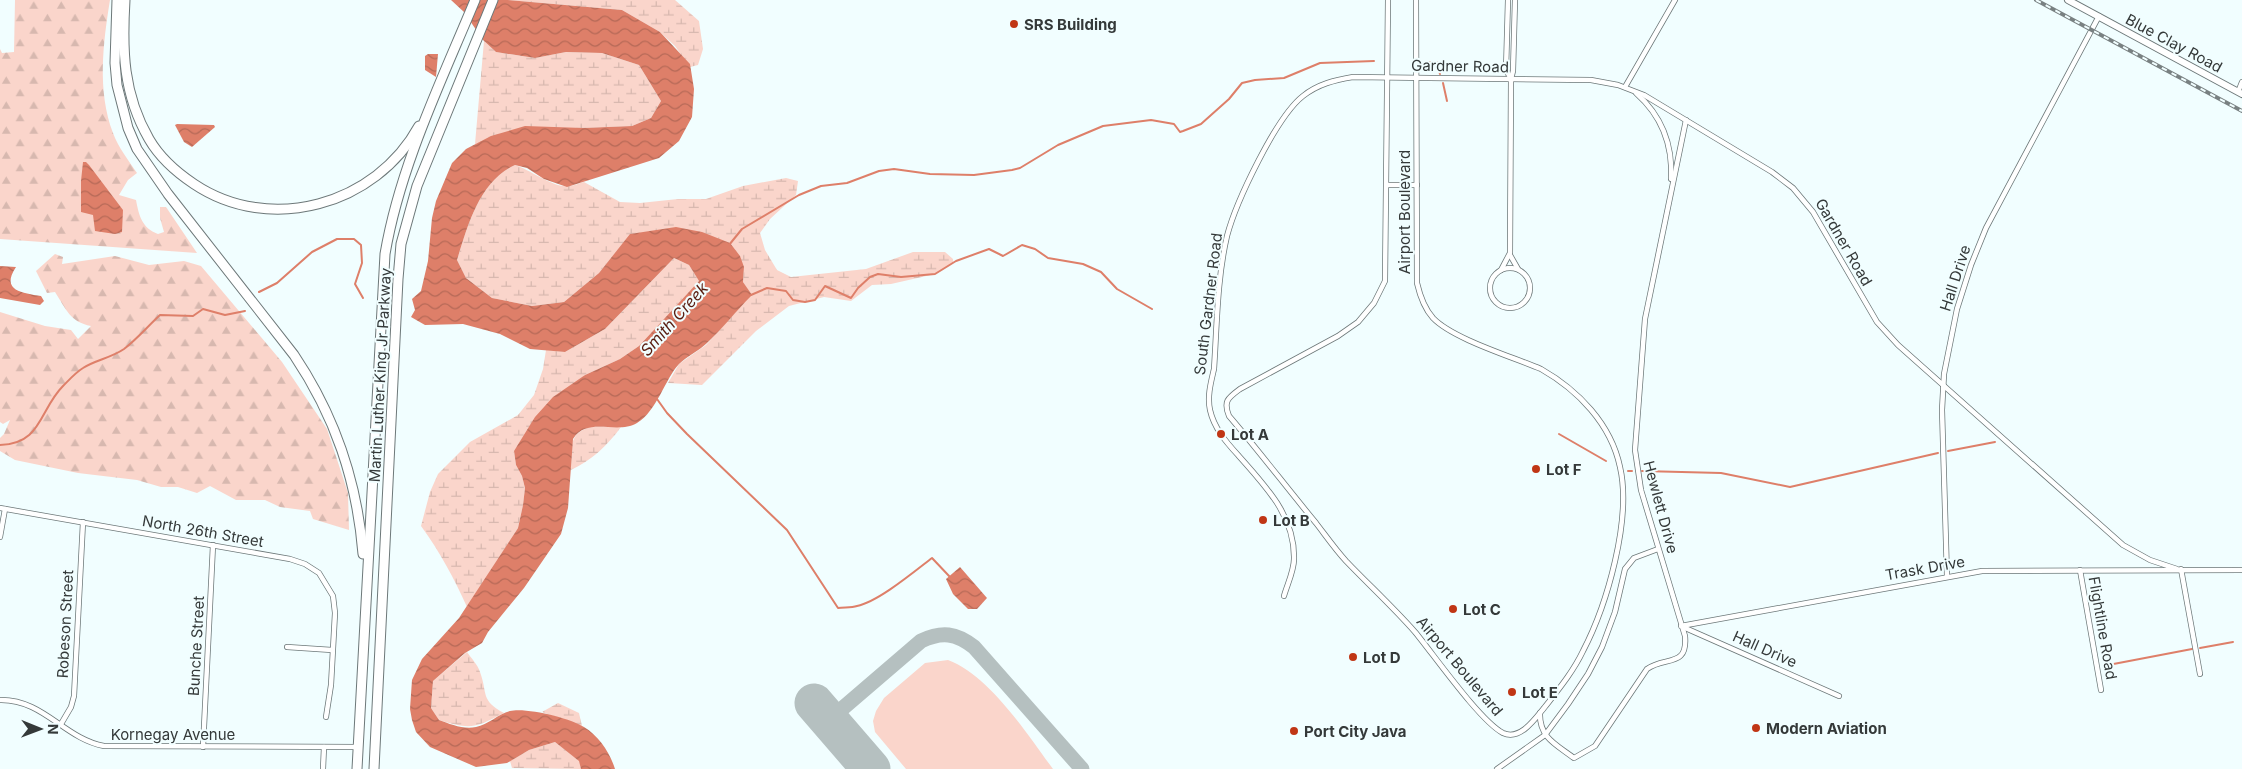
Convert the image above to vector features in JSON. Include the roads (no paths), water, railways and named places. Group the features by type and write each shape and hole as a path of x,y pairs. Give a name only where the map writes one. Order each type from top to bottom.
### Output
{"highway":[{"path":"118,0 115,63 117,85 128,128 150,171 294,355 323,403 342,447 353,486 360,526 366,590"},
{"path":"125,0 123,41 126,83 132,104 146,134 160,155 185,178 208,192 234,203 254,208 285,210 316,205 351,192 382,171 399,155 413,136 436,95"},
{"name":"Martin Luther King Jr Parkway","path":"357,769 385,254 398,196 436,95 475,0"},
{"name":"Martin Luther King Jr Parkway","path":"374,769 401,244 417,186 493,0"}],"street":[{"name":"Airport Boulevard","path":"1388,0 1385,281 1374,303 1358,322 1338,336 1240,389 1227,399 1225,407 1229,416 1345,560 1398,612 1492,725 1504,733 1512,735 1521,732 1540,714 1579,658 1604,603 1623,514 1623,484 1615,451 1594,414 1570,388 1541,369 1447,329 1427,310 1417,283 1416,0"},
{"path":"1508,0 1506,70 1511,79"},
{"path":"1515,0 1514,70 1511,79 1510,254 1518,270"},
{"path":"1625,87 1676,0"},
{"name":"Blue Clay Road","path":"2068,0 2240,92"},
{"name":"Hall Drive","path":"1947,576 1943,482 1943,385 1957,309 1978,246 2099,16"},
{"name":"South Gardner Road","path":"1284,596 1294,561 1293,540 1287,519 1268,489 1216,428 1210,410 1210,387 1214,369 1219,299 1228,235 1239,200 1276,131 1303,96 1318,86 1337,80 1353,77 1388,78"},
{"name":"Gardner Road","path":"1388,78 1592,80 1625,87 1686,120 1772,172 1800,194 1813,212 1876,322 1898,345 2123,545 2150,560 2179,569"},
{"path":"2240,92 2242,82"},
{"path":"1631,89 1656,114 1668,138 1672,167 1670,196"},
{"name":"Hewlett Drive","path":"1545,735 1574,758 1595,746 1647,669 1654,664 1675,660 1683,654 1686,646 1638,478 1635,459 1635,430 1645,319 1686,120"},
{"path":"1387,185 1417,185"},
{"path":"1501,270 1511,268 1518,270 1528,278 1530,291 1524,303 1512,308 1500,306 1491,296 1490,282 1501,270 1510,254"},
{"path":"0,537 3,508"},
{"name":"North 26th Street","path":"3,508 298,562 319,573 329,588 334,604 332,650"},
{"name":"Robeson Street","path":"61,724 71,707 74,696 83,522"},
{"name":"Bunche Street","path":"203,747 213,546"},
{"path":"1497,769 1545,735 1588,674 1602,647 1615,612 1625,568 1629,562 1642,554 1658,549"},
{"path":"2179,569 2200,674"},
{"name":"Trask Drive","path":"1681,626 1947,576 1993,570 2242,570"},
{"name":"Flightline Road","path":"2080,570 2101,690"},
{"name":"Hall Drive","path":"1681,626 1839,696"},
{"path":"287,647 332,650 331,685 326,717"},
{"name":"Kornegay Avenue","path":"0,700 12,700 29,705 81,738 104,746 358,747"},
{"path":"1540,714 1539,725 1545,735"},
{"path":"323,769 324,747"}],"water":[{"name":"Smith Creek","path":"451,0 508,0 622,10 660,32 690,64 694,89 692,117 679,141 659,158 567,187 544,179 527,168 515,165 492,182 484,193 471,219 457,260 466,278 492,298 532,306 564,302 599,273 630,234 676,227 702,232 730,243 740,256 744,267 743,282 752,295 707,343 679,364 644,418 629,426 586,428 573,439 568,508 561,534 524,588 488,632 482,643 465,653 433,681 431,708 439,720 471,728 485,724 501,714 517,710 559,717 578,724 594,735 607,751 615,769 581,769 579,761 555,742 529,750 507,763 476,767 430,747 416,732 412,720 410,709 412,680 422,659 459,618 518,528 525,488 522,476 516,465 514,451 535,417 553,397 585,375 620,359 639,346 699,281 689,265 674,258 605,329 565,352 530,349 500,334 463,324 425,325 411,317 415,310 412,299 421,291 428,261 432,218 436,201 452,163 466,149 491,136 525,126 583,128 632,126 651,118 661,101 639,65 602,53 566,52 535,58 496,52 483,40 464,12"},
{"path":"428,54 438,54 436,77 425,70 425,56"},
{"path":"175,125 214,125 215,127 192,147 184,142"},
{"path":"83,162 89,165 123,210 122,232 115,234 95,231 93,215 81,212"},
{"path":"0,266 16,267 12,275 12,286 21,292 41,296 44,301 40,305 0,298"},
{"path":"960,567 987,598 977,609 968,609 953,594 946,579"}],"waterway":[{"path":"729,245 742,229 799,195 821,186 847,183 879,171 894,169 930,174 974,175 1012,170 1020,168 1058,145 1103,126 1151,120 1174,124 1180,132 1183,131 1201,124 1229,99 1242,83 1284,78 1320,63 1374,61"},
{"path":"1430,62 1437,62 1440,74"},
{"path":"1443,83 1447,101"},
{"path":"259,292 277,283 312,252 337,239 354,239 361,245 362,263 355,284 363,298"},
{"path":"751,295 767,288 786,291 793,300 805,302 815,300 825,286 851,298 858,288 870,277 878,274 901,277 935,274 956,261 989,249 1003,256 1022,245 1035,249 1048,258 1083,264 1101,272 1117,289 1152,309"},
{"path":"0,445 24,439 38,424 55,395 75,374 88,365 124,349 160,315 193,316 203,309 225,315 245,311"},
{"path":"657,399 667,413 687,434 787,530 838,608 855,607 875,599 932,558 950,577"},
{"path":"1559,434 1606,461"},
{"path":"1948,451 1995,442"},
{"path":"1642,471 1721,473 1790,487 1938,453"},
{"path":"2200,648 2233,642"},
{"path":"2103,666 2192,649"}],"railway":[{"path":"2036,0 2242,111"}],"place":[{"name":"SRS Building","path":"1014,24"},
{"name":"Lot A","path":"1221,434"},
{"name":"Lot F","path":"1536,469"},
{"name":"Lot B","path":"1263,520"},
{"name":"Lot C","path":"1453,609"},
{"name":"Lot D","path":"1353,657"},
{"name":"Lot E","path":"1512,692"},
{"name":"Modern Aviation","path":"1756,728"},
{"name":"Port City Java","path":"1294,731"}]}
